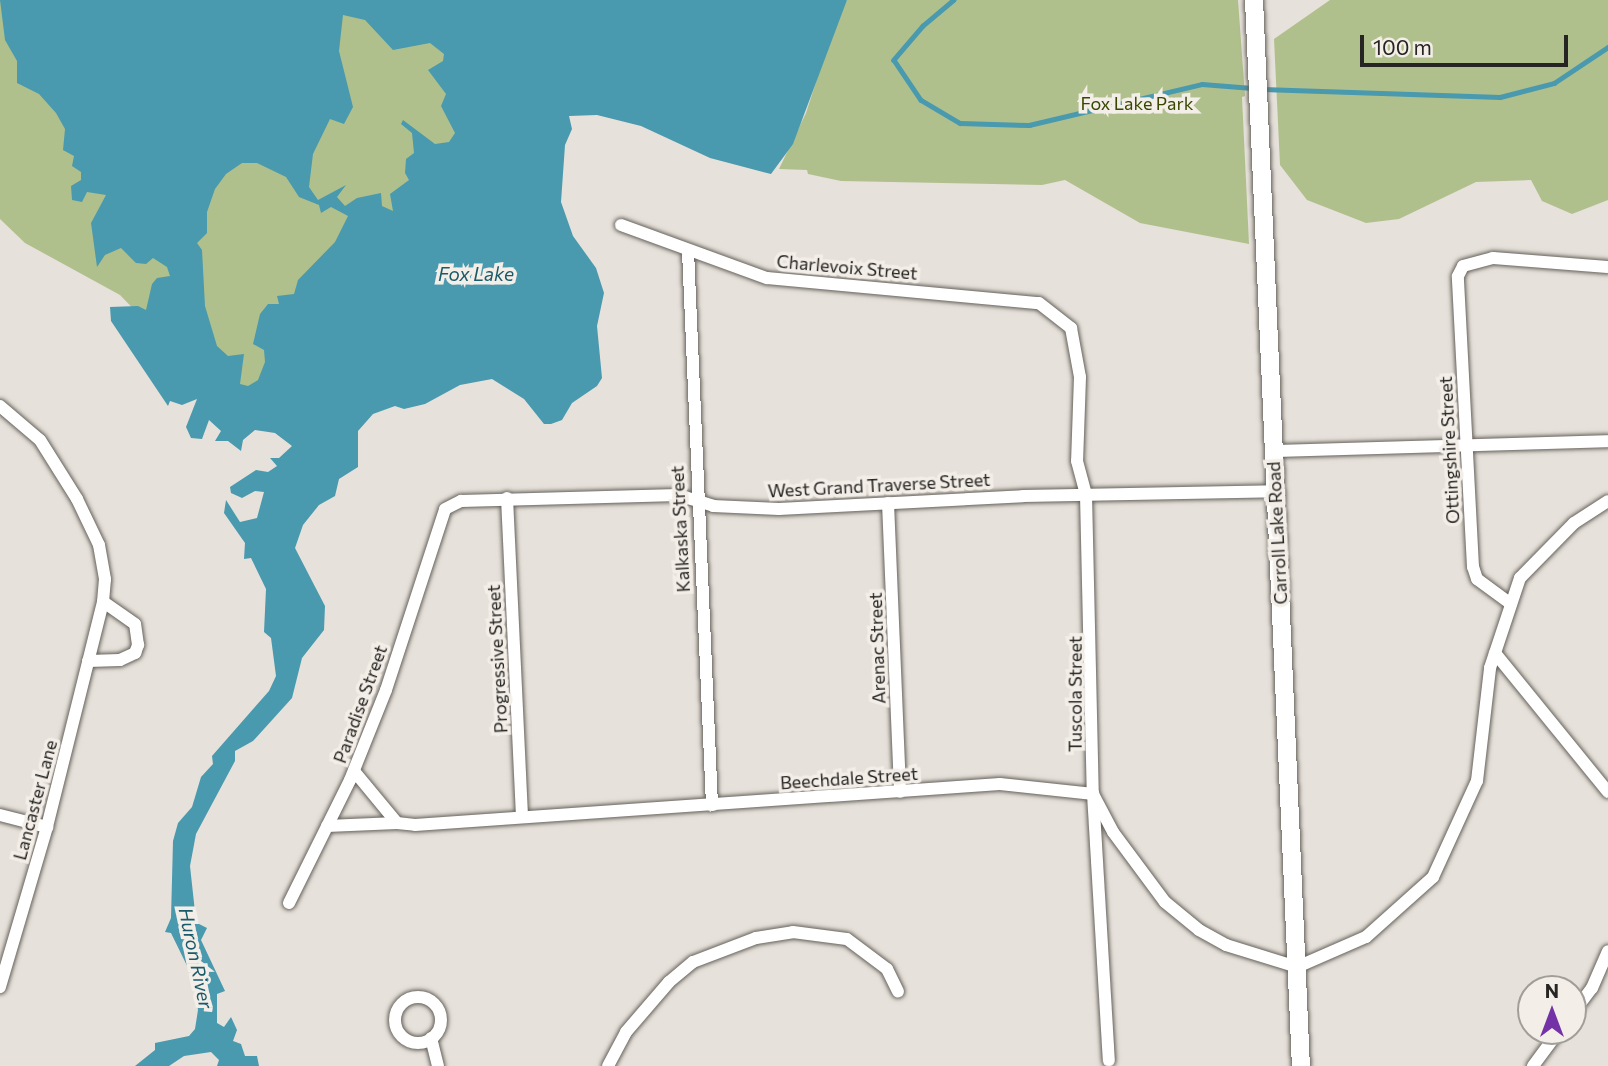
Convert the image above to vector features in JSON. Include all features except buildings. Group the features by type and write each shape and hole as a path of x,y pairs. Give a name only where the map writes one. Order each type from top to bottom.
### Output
{"street":[{"name":"Carroll Lake Road","path":"1254,0 1301,1066"},
{"name":"Charlevoix Street","path":"621,225 767,278 1039,303 1071,328"},
{"name":"Kalkaska Street","path":"688,251 695,500 712,805"},
{"name":"Ottingshire Street","path":"1511,604 1477,579 1472,567 1458,276 1464,266 1493,258 1608,267"},
{"name":"Tuscola Street","path":"1071,328 1080,377 1077,461 1086,495 1093,794 1108,1061"},
{"name":"Lancaster Lane","path":"0,406 40,440 90,524 102,555 103,602 47,827 0,987"},
{"path":"1274,451 1608,441"},
{"name":"West Grand Traverse Street","path":"445,509 461,501 507,498 678,495 695,500 779,509 1086,495 1276,491"},
{"name":"Progressive Street","path":"507,498 522,817"},
{"path":"1093,794 1113,832 1166,902 1226,945 1297,967 1366,937 1433,877 1477,781 1495,653 1520,578 1574,523 1608,501"},
{"name":"Arenac Street","path":"888,503 900,792"},
{"name":"Paradise Street","path":"289,903 354,771 386,690 445,509"},
{"path":"89,660 120,660 135,653 138,645 135,624 103,602"},
{"path":"1495,653 1608,792"},
{"path":"354,771 397,823"},
{"name":"Beechdale Street","path":"327,826 522,817 1000,785 1093,794"},
{"path":"0,815 47,827"},
{"path":"608,1066 626,1032 669,982 694,962 756,938 793,932 847,939 887,969 898,992"},
{"path":"1587,995 1608,951"},
{"path":"431,1038 438,1066"},
{"path":"1533,1066 1549,1045"}],"green space":[{"path":"0,0 437,0 497,128 254,406 209,387 120,295 25,243 0,219"},
{"name":"Fox Lake Park","path":"847,0 1238,0 1245,96 1242,97 1249,244 1140,223 1065,180 1042,185 841,181 808,174 807,170 779,169 806,113 836,20"},
{"path":"1330,0 1608,0 1608,200 1572,214 1542,201 1531,180 1476,182 1399,219 1366,223 1307,200 1280,165 1274,39"}],"water":[{"name":"Fox Lake","path":"0,0 847,0 793,144 771,174 710,158 641,126 597,115 569,116 572,129 565,145 561,202 573,236 596,268 604,293 597,326 602,378 597,386 572,403 562,420 551,424 544,424 524,399 492,379 460,385 425,404 404,409 395,406 373,414 358,431 358,467 339,479 335,496 319,505 303,525 295,548 325,606 324,630 302,658 292,698 253,741 235,751 235,761 196,834 190,866 195,912 199,924 207,928 201,940 225,991 217,994 217,1023 224,1027 231,1017 237,1030 233,1041 241,1044 245,1056 257,1056 259,1066 217,1066 219,1060 211,1052 184,1056 169,1066 135,1066 155,1050 155,1043 189,1036 195,1029 198,1010 193,978 171,933 165,932 171,918 173,841 178,823 192,807 201,777 213,764 212,756 269,691 276,676 271,638 264,632 266,589 251,558 244,559 245,543 224,513 226,500 240,522 257,518 264,492 255,491 242,498 231,493 230,487 256,470 268,472 277,466 270,458 279,458 292,446 275,433 255,430 243,440 241,451 228,441 215,441 221,431 209,420 202,439 191,438 186,427 197,399 182,405 170,401 168,406 111,321 110,307 138,306 146,310 152,284 157,278 170,276 167,267 153,258 146,264 136,263 121,248 105,255 97,267 91,223 106,195 87,192 82,202 72,200 71,186 81,180 81,172 72,166 74,156 63,150 65,129 56,113 39,94 17,83 17,61 5,40","holes":["343,15 365,20 393,50 430,43 444,54 443,61 428,70 446,94 441,106 455,133 449,142 435,144 403,120 401,124 412,133 414,153 406,159 405,173 409,180 390,194 393,211 382,206 381,193 357,198 345,206 337,197 346,185 318,200 309,187 313,154 330,119 344,124 353,107 339,51","242,163 257,163 286,177 299,197 319,205 321,213 331,207 348,216 335,242 298,280 294,294 277,296 279,304 268,304 260,314 253,344 264,350 265,362 258,380 248,386 240,384 244,354 228,356 217,346 205,306 202,250 197,243 207,233 207,212 215,189 226,174"]}],"waterway":[{"path":"954,0 923,26 894,60 921,100 960,123 1029,125 1202,84 1252,88"},
{"path":"1261,89 1500,97 1554,83 1608,47"}],"water label":[{"name":"Huron River","path":"196,958"}]}
